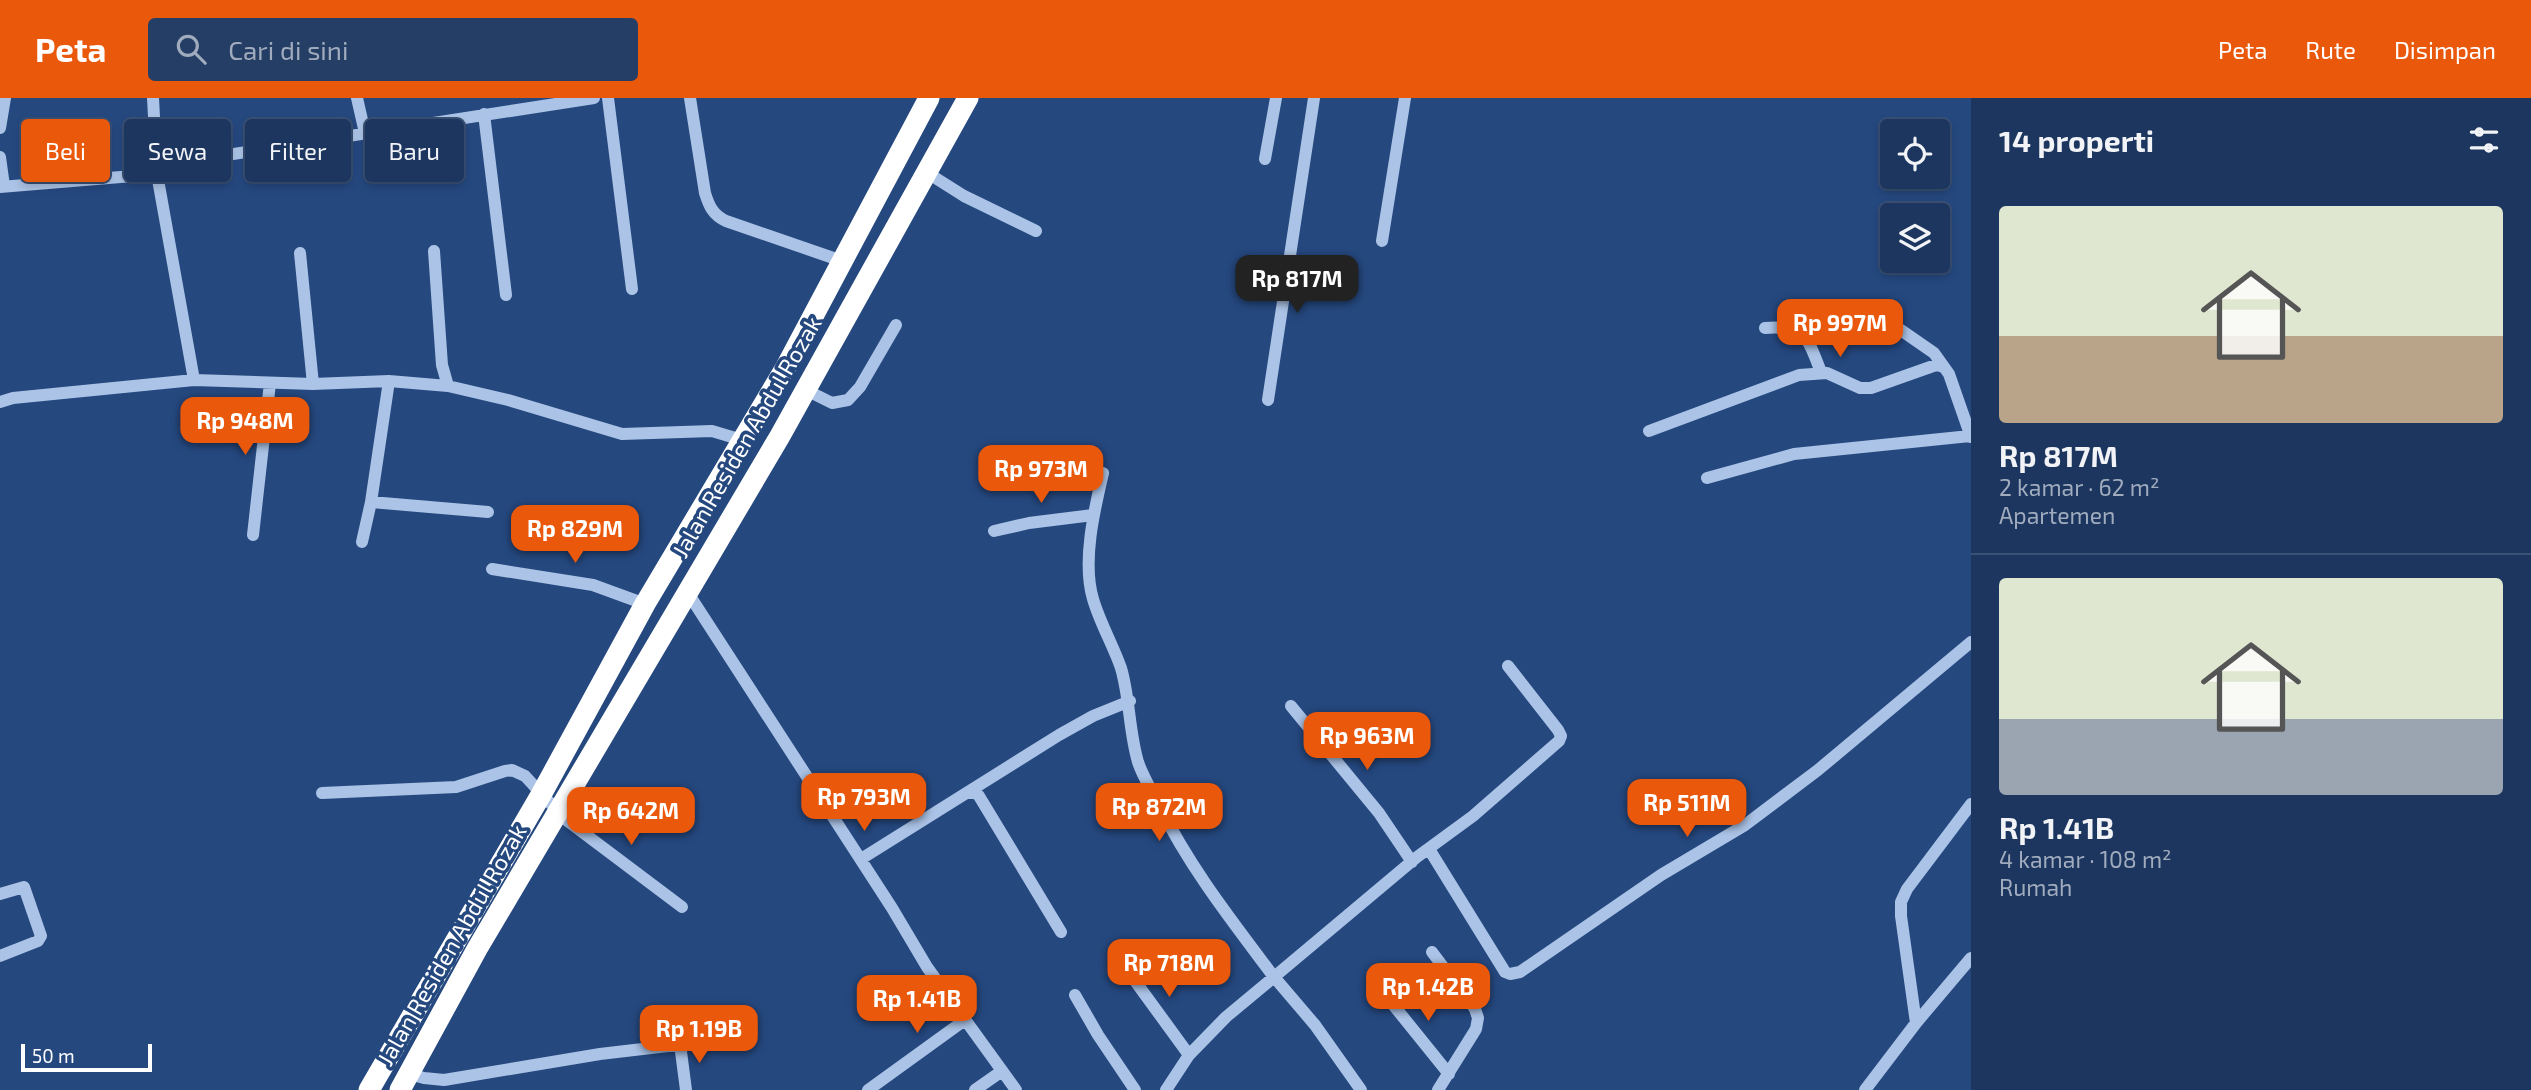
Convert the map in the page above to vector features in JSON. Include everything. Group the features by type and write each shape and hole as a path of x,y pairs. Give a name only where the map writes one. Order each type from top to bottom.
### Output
{"highway":[{"name":"Jalan Residen Abdul Rozak","path":"369,1090 542,793 645,604 786,367 929,98"},
{"name":"Jalan Residen Abdul Rozak","path":"405,1082 477,948 806,390 968,98"}],"street":[{"path":"0,128 5,98"},
{"path":"153,98 154,119"},
{"path":"231,154 365,133 357,98"},
{"path":"453,119 594,98"},
{"path":"608,98 632,289"},
{"path":"690,98 705,193 715,214 726,221 842,261"},
{"path":"1265,159 1276,98"},
{"path":"1268,400 1314,98"},
{"path":"1382,241 1405,98"},
{"path":"484,114 506,295"},
{"path":"0,157 2,187 124,177"},
{"path":"926,172 964,196 1036,231"},
{"path":"158,182 194,380"},
{"path":"434,251 442,365 448,386"},
{"path":"300,253 313,384"},
{"path":"1707,478 1794,454 1971,437 1944,366 1934,353 1882,317"},
{"path":"806,390 832,403 848,400 860,387 896,325"},
{"path":"1765,328 1797,329 1810,343 1821,372"},
{"path":"1649,431 1799,375 1821,372 1836,375 1865,388 1882,386 1927,367 1944,366"},
{"path":"0,402 13,398 194,380 313,384 389,381 448,386 508,400 613,432 712,431 742,440"},
{"path":"362,542 371,502 389,381"},
{"path":"253,535 270,383"},
{"path":"1103,473 1093,515 1089,581 1130,701 1139,765 1177,841 1208,889 1274,977 1336,1053 1361,1090"},
{"path":"371,502 488,512"},
{"path":"994,531 1029,523 1093,515"},
{"path":"492,569 593,585 645,604"},
{"path":"688,593 928,967 1016,1090"},
{"path":"1291,706 1378,813 1421,855 1505,972 1510,974 1520,972 1661,875 1745,825 1818,770 1971,642"},
{"path":"1168,1089 1188,1055 1226,1017 1421,855 1473,816 1560,739 1558,730 1508,666"},
{"path":"861,859 1059,735 1093,716 1130,701"},
{"path":"322,793 456,787 493,773 512,770 526,776 559,813 682,907"},
{"path":"970,793 979,796 1061,932"},
{"path":"1916,1023 1901,902 1907,889 1971,804"},
{"path":"0,894 24,887 41,936 38,941 0,956"},
{"path":"1432,952 1472,1005 1478,1018 1476,1029 1438,1090"},
{"path":"1865,1090 1916,1023 1971,958"},
{"path":"1122,963 1188,1055"},
{"path":"1382,991 1449,1074"},
{"path":"1075,995 1135,1090"},
{"path":"868,1090 965,1020"},
{"path":"405,1082 424,1078 444,1080 600,1054 682,1044 685,1090"},
{"path":"975,1090 1002,1071"},
{"path":"472,1075 475,1090"}]}
